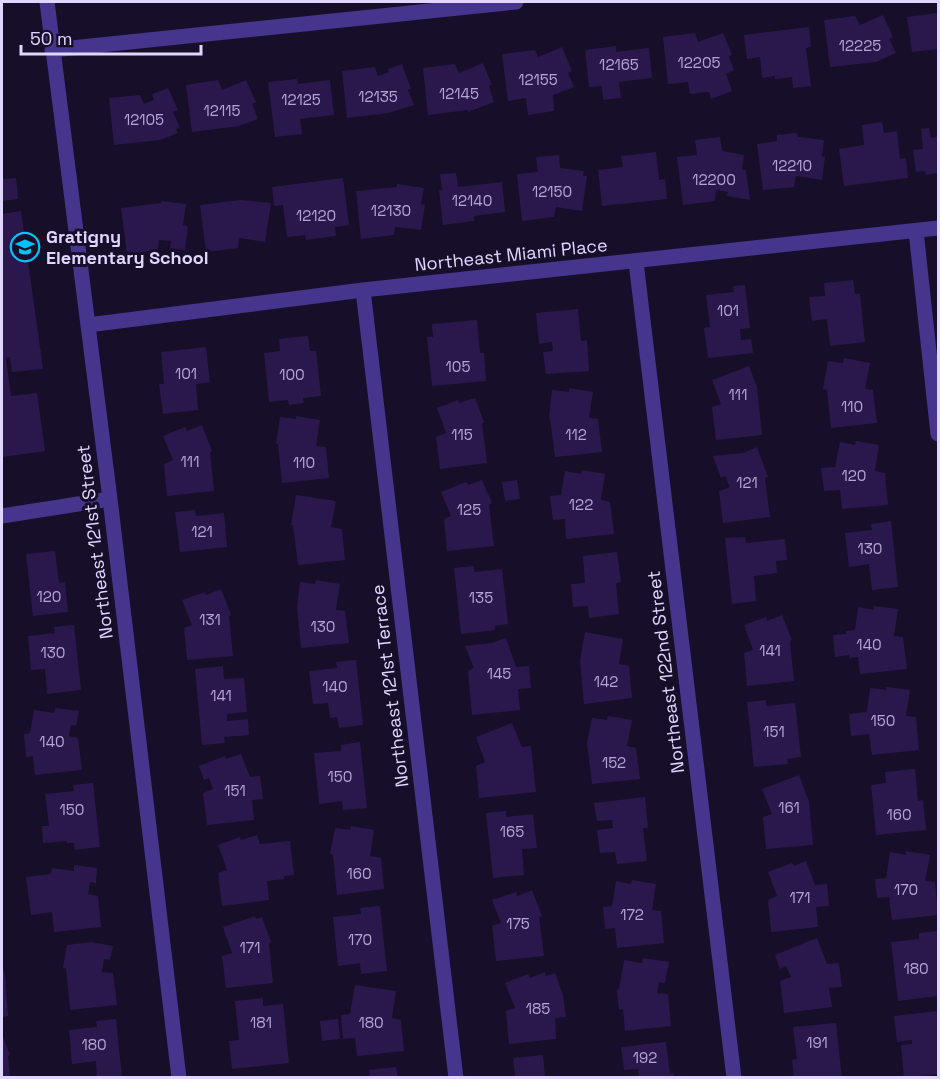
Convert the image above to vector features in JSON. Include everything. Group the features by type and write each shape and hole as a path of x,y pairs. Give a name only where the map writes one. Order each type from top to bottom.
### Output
{"street":[{"name":"Northeast 121st Street","path":"47,2 110,499 179,1077"},
{"path":"52,50 516,2"},
{"name":"Northeast Miami Place","path":"88,325 363,290 939,228"},
{"path":"916,231 939,434"},
{"name":"Northeast 122nd Street","path":"636,262 734,1077"},
{"name":"Northeast 121st Terrace","path":"363,290 456,1077"},
{"path":"2,516 110,499"}],"building":[{"path":"937,13 938,49 912,52 907,17"},
{"path":"883,15 893,37 889,39 896,53 876,62 830,67 824,20 855,16 860,25"},
{"path":"809,27 811,47 806,48 811,86 793,88 792,77 762,78 760,57 747,59 744,35"},
{"path":"695,33 698,42 723,33 732,55 729,56 734,70 726,74 732,91 711,99 709,92 690,94 688,82 668,84 663,37"},
{"path":"616,46 616,52 649,48 652,78 619,82 621,98 603,100 602,86 589,87 585,50"},
{"path":"562,47 572,71 568,73 574,87 553,95 554,111 528,115 526,98 508,101 502,54 535,50 538,57"},
{"path":"483,63 492,85 489,86 494,102 468,112 468,110 428,115 423,68 455,64 459,73"},
{"path":"402,64 414,105 389,113 347,118 342,71 375,67 378,76"},
{"path":"297,79 298,84 330,80 334,115 300,119 302,134 275,137 268,82"},
{"path":"218,80 222,90 246,80 256,102 252,104 258,119 239,126 192,132 186,85"},
{"path":"168,88 178,110 173,112 180,127 176,129 178,133 160,140 114,145 109,98 140,95 144,104 154,100 152,94"},
{"path":"882,122 884,133 897,131 900,159 906,158 908,178 844,186 839,149 864,145 862,125"},
{"path":"929,128 931,138 938,137 938,173 926,175 925,171 916,172 913,150 923,149 921,129"},
{"path":"797,133 798,137 824,140 822,156 825,157 822,180 796,176 794,187 763,190 757,144 777,141 777,135"},
{"path":"720,137 722,151 744,155 742,170 746,170 750,200 727,196 728,192 716,190 715,201 683,205 677,157 697,155 695,140"},
{"path":"656,152 659,180 665,179 667,199 602,206 598,170 623,167 621,156"},
{"path":"559,155 560,168 584,171 583,176 587,176 582,211 556,207 554,217 522,221 517,174 538,172 536,157"},
{"path":"456,173 458,187 502,182 505,212 474,216 474,221 443,225 439,190 442,190 440,174"},
{"path":"16,178 18,199 2,201 2,179"},
{"path":"343,178 349,225 335,227 336,236 306,240 305,235 287,237 283,205 274,206 272,187"},
{"path":"397,184 424,188 421,204 425,205 421,230 395,227 394,235 361,239 356,191 397,187"},
{"path":"241,200 271,203 265,242 239,238 238,248 206,252 200,205"},
{"path":"161,201 186,204 183,225 188,226 185,250 170,248 171,241 159,240 158,250 127,254 121,208 162,203"},
{"path":"21,211 43,369 12,372 10,357 6,358 11,396 37,393 45,451 2,457 2,214"},
{"path":"853,280 855,294 860,294 865,342 830,346 827,319 812,321 809,297 825,296 824,283"},
{"path":"745,285 750,328 740,329 741,340 751,339 753,353 708,358 704,328 710,327 706,295 734,292 733,286"},
{"path":"578,309 581,341 587,340 589,371 546,374 543,352 553,351 552,342 539,344 536,313"},
{"path":"477,320 480,353 484,353 486,381 432,386 427,337 433,337 432,324"},
{"path":"308,336 310,351 316,351 321,396 303,398 304,403 289,405 288,400 269,402 264,353 280,351 279,339"},
{"path":"206,347 210,382 196,384 198,410 163,414 159,384 164,384 161,352"},
{"path":"844,358 870,363 865,389 873,390 877,423 831,428 827,390 823,389 828,361 843,363"},
{"path":"749,366 757,387 762,435 716,440 712,407 721,404 712,380"},
{"path":"569,388 593,392 589,418 598,419 602,452 555,457 549,418 552,390 569,392"},
{"path":"475,398 484,422 482,423 487,463 440,469 436,437 446,433 437,408 458,400 459,403"},
{"path":"296,416 320,420 316,446 326,447 329,478 282,483 278,444 276,444 280,417 296,419"},
{"path":"202,425 212,451 210,452 214,491 167,496 164,464 173,460 163,436 185,427 187,431"},
{"path":"856,441 879,445 875,471 885,473 888,505 842,509 840,490 824,491 821,468 835,467 840,442 855,445"},
{"path":"757,447 768,477 765,478 770,517 723,523 719,491 730,487 725,476 721,478 713,456 743,453"},
{"path":"582,470 605,474 601,500 610,502 614,534 566,539 565,519 553,520 550,496 561,495 565,471 581,474"},
{"path":"482,480 492,503 489,505 494,546 447,551 444,519 451,516 441,492 466,482 468,485"},
{"path":"517,480 520,499 505,501 502,482"},
{"path":"296,495 336,501 331,527 342,529 345,560 298,565 293,525 291,525"},
{"path":"195,510 196,516 224,513 227,547 180,552 175,512"},
{"path":"891,521 898,587 872,590 869,564 849,567 845,533 872,530 871,524"},
{"path":"745,537 746,543 785,539 787,560 776,561 777,573 754,576 756,601 732,604 725,538"},
{"path":"55,551 59,583 65,582 68,612 33,616 26,554"},
{"path":"617,552 621,582 616,583 619,614 589,618 588,606 573,607 571,584 585,583 583,556"},
{"path":"474,566 474,572 502,569 508,624 495,626 495,630 461,634 454,568"},
{"path":"316,580 340,584 336,610 345,611 349,643 301,648 297,608 300,582 315,584"},
{"path":"221,589 231,615 229,616 233,656 187,660 184,628 192,625 182,600"},
{"path":"874,606 898,609 894,636 903,637 907,669 860,674 858,657 849,658 849,655 835,657 833,635 846,634 846,631 855,630 858,607 874,610"},
{"path":"782,615 792,640 790,641 794,681 747,686 744,653 753,650 744,625 766,617 767,621"},
{"path":"74,625 81,690 47,694 45,669 31,670 28,636 55,633 54,627"},
{"path":"585,632 623,639 619,664 629,666 632,698 584,704 580,661"},
{"path":"506,638 516,667 529,666 531,688 518,689 520,710 472,715 468,671 474,668 465,646 492,643"},
{"path":"356,660 363,725 339,728 337,717 330,718 328,703 313,704 309,671 337,668 336,662"},
{"path":"223,666 224,679 244,678 247,712 227,714 227,721 248,719 249,735 224,737 225,743 202,745 195,669"},
{"path":"886,687 910,690 906,716 916,717 919,750 872,755 869,734 851,736 849,714 867,712 870,688 886,690"},
{"path":"766,700 766,706 795,703 801,757 787,759 788,764 754,767 747,702"},
{"path":"55,708 79,711 76,726 71,725 69,736 78,738 82,770 35,775 33,756 26,757 24,734 30,733 34,710 54,713"},
{"path":"608,716 632,720 627,746 636,748 640,779 592,784 587,743 592,718 607,720"},
{"path":"512,723 522,747 531,746 536,792 479,798 476,766 485,762 476,737"},
{"path":"360,742 367,808 343,810 342,801 319,804 314,753 341,751 341,745"},
{"path":"241,754 250,777 260,776 263,799 252,800 254,820 207,825 203,793 213,789 209,778 204,780 199,766 225,756 226,759"},
{"path":"915,769 918,801 923,800 926,830 876,835 871,785 886,783 885,772"},
{"path":"799,775 809,802 813,845 766,849 763,817 772,814 762,789"},
{"path":"93,783 100,847 75,850 74,843 67,843 67,841 43,843 42,826 49,826 45,794 74,791 73,785"},
{"path":"645,797 648,828 643,828 647,861 617,864 615,852 600,853 597,830 613,828 612,820 597,821 594,803"},
{"path":"506,811 506,817 533,814 537,848 522,849 524,875 493,878 486,813"},
{"path":"351,826 374,830 370,856 381,858 384,889 337,895 333,855 330,854 335,828 350,830"},
{"path":"257,835 260,844 290,841 294,875 267,881 269,900 222,906 218,873 227,870 218,845 240,837 241,840"},
{"path":"906,851 930,855 925,881 935,882 938,915 892,920 889,897 877,898 875,879 886,878 890,852 906,855"},
{"path":"806,861 815,885 827,884 829,906 816,907 818,927 771,932 768,900 777,896 768,872 792,863 794,866"},
{"path":"74,865 97,868 96,883 90,882 88,894 98,896 101,927 54,932 52,912 31,915 26,877 51,874 52,868 74,871"},
{"path":"632,880 656,884 652,910 661,911 664,943 617,948 615,928 605,929 603,907 612,906 616,881 631,884"},
{"path":"532,890 542,916 539,917 544,956 496,961 492,926 501,923 492,900 516,892 517,896"},
{"path":"380,906 387,971 361,974 360,963 338,966 333,917 361,914 360,908"},
{"path":"255,916 256,919 262,917 271,942 269,943 273,983 226,988 222,956 232,953 223,927"},
{"path":"938,931 938,996 898,1001 891,942 919,939 919,933"},
{"path":"817,938 827,964 839,963 842,987 829,988 832,1007 784,1013 780,981 791,977 786,966 780,969 775,955"},
{"path":"91,942 113,946 110,960 104,959 102,972 113,973 117,1005 70,1010 66,968 63,968 67,945"},
{"path":"643,958 669,962 665,983 659,982 657,993 668,994 671,1026 625,1031 623,1009 619,1010 617,990 624,960 642,963"},
{"path":"2,966 5,975 8,1016 2,1017"},
{"path":"545,972 546,976 555,973 563,995 566,1017 555,1018 556,1039 509,1044 506,1011 515,1008 505,983 528,974 530,978"},
{"path":"355,985 396,991 392,1018 401,1020 404,1051 357,1056 355,1038 343,1039 341,1015 350,1014"},
{"path":"263,998 263,1006 283,1004 289,1063 232,1069 229,1041 239,1040 235,1001"},
{"path":"938,1011 938,1074 904,1078 901,1045 912,1044 912,1040 897,1042 894,1016"},
{"path":"116,1019 122,1078 97,1078 96,1061 72,1064 69,1030 97,1027 96,1021"},
{"path":"338,1019 340,1039 322,1041 320,1021"},
{"path":"836,1023 842,1078 794,1078 792,1060 797,1059 793,1027"},
{"path":"2,1034 10,1055 8,1056 10,1078 2,1078"},
{"path":"666,1042 670,1074 674,1073 674,1078 639,1078 638,1069 624,1070 621,1047"},
{"path":"543,1055 545,1078 515,1078 513,1058"},
{"path":"396,1067 398,1078 370,1078 369,1070"}],"place":[{"name":"Gratigny Elementary School","path":"25,247"}]}
